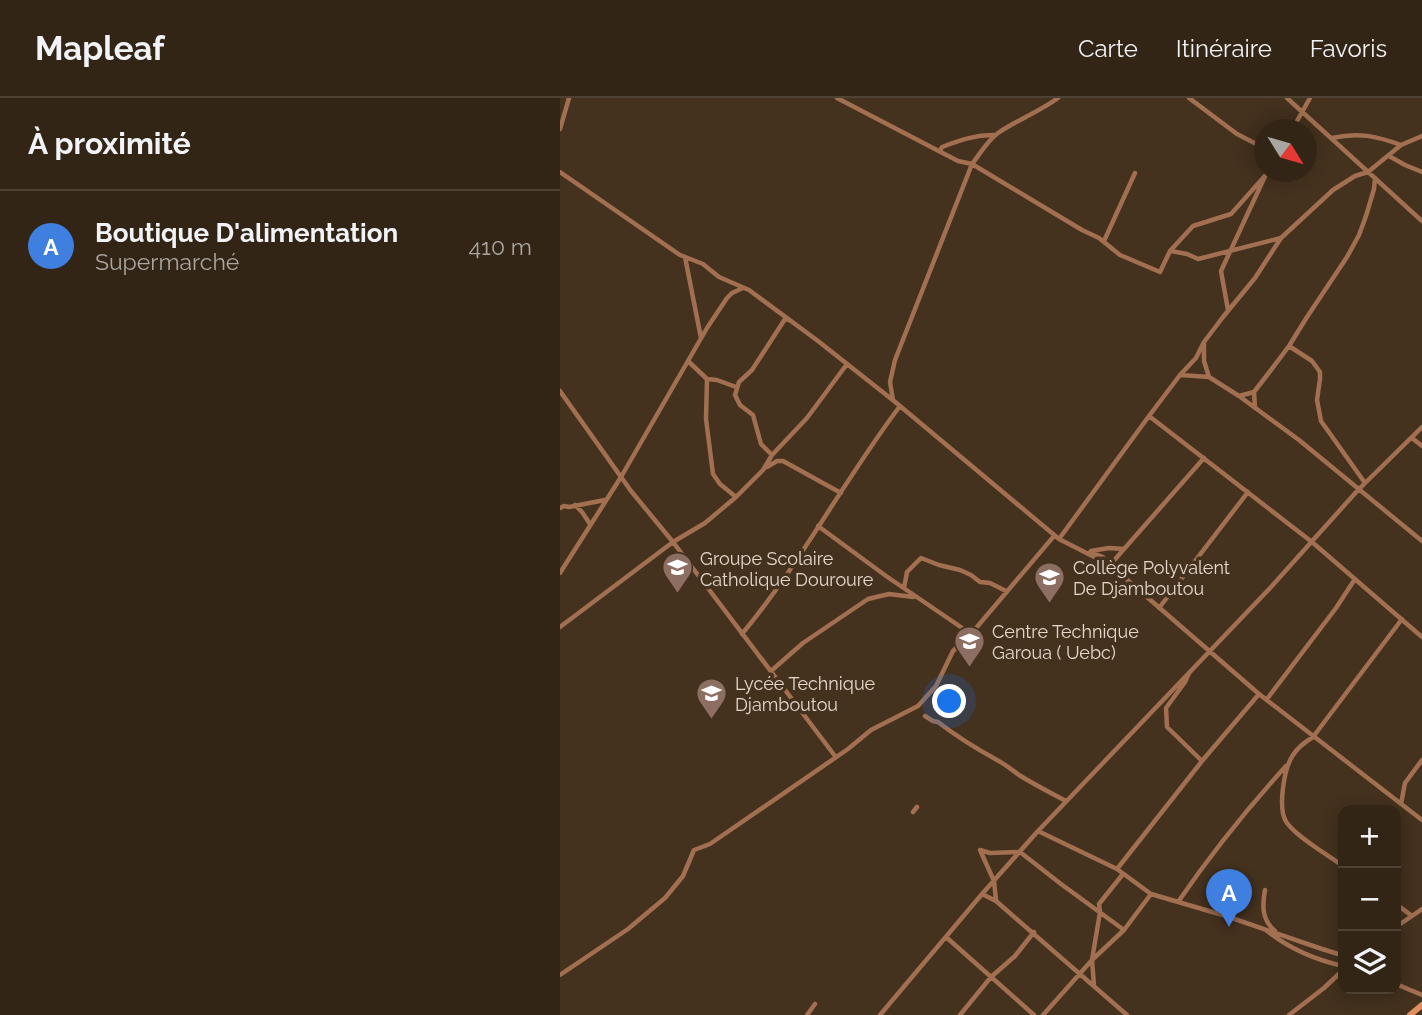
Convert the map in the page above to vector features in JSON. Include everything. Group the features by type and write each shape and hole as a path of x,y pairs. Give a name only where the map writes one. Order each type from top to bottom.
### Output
{"main road":[{"path":"1410,1015 1422,1006"}],"street":[{"path":"560,129 569,98"},
{"path":"837,98 958,161 972,164 1104,241 1120,255 1160,272 1170,251 1193,226 1231,214 1259,182"},
{"path":"894,401 890,382 895,360 972,164 995,135 1058,98"},
{"path":"1189,98 1237,134 1254,142"},
{"path":"1287,98 1422,220"},
{"path":"1298,119 1310,98"},
{"path":"940,151 942,147 964,138 995,135"},
{"path":"1331,138 1359,135 1401,145"},
{"path":"560,975 628,929 665,898 683,876 694,850 710,844 848,749 871,730 918,706 936,686 953,651 1057,537 1180,375 1196,358 1204,342 1255,278 1281,238 1333,190 1355,176 1368,172 1401,145 1422,136"},
{"path":"1389,156 1422,172"},
{"path":"560,172 680,255 703,264 719,277 767,302 894,401 1057,537 1111,565"},
{"path":"1104,241 1135,173"},
{"path":"1239,396 1254,392 1289,346 1347,257 1359,235 1375,178"},
{"path":"1228,310 1221,271 1262,182"},
{"path":"1170,251 1198,259 1281,238"},
{"path":"685,257 701,338"},
{"path":"560,573 621,477 701,338 727,298 743,288"},
{"path":"772,455 761,444 753,415 743,409 737,400 736,387 752,370 785,320 791,320"},
{"path":"1204,342 1209,377"},
{"path":"1289,346 1312,361 1320,372 1317,400 1321,421 1365,483"},
{"path":"688,361 707,379 736,387"},
{"path":"763,470 772,455 807,418 847,364"},
{"path":"1180,375 1209,377 1239,396 1299,440 1422,541"},
{"path":"707,379 706,419 713,474 720,484 736,497"},
{"path":"560,390 621,477 835,757"},
{"path":"1254,392 1255,408"},
{"path":"742,634 798,559 900,406"},
{"path":"1149,416 1312,542 1422,637"},
{"path":"880,1015 1038,831 1271,587 1358,490 1422,427"},
{"path":"1411,437 1422,446"},
{"path":"1111,565 1204,458"},
{"path":"560,627 673,542 705,523 763,470 777,461 783,461 841,492"},
{"path":"1159,608 1248,492"},
{"path":"560,508 606,500"},
{"path":"575,505 590,524"},
{"path":"818,526 971,634"},
{"path":"1057,537 1102,557 1266,700 1422,820"},
{"path":"1088,551 1125,549"},
{"path":"904,588 907,572 921,558 960,570 980,582 1006,591"},
{"path":"1266,700 1355,579"},
{"path":"771,671 803,643 868,599 889,594 917,597"},
{"path":"1178,902 1259,795 1302,744 1313,737 1402,620"},
{"path":"1191,670 1166,708 1167,727 1202,761"},
{"path":"1117,869 1259,694"},
{"path":"925,716 1066,802"},
{"path":"1401,804 1405,783 1422,760"},
{"path":"1287,765 1283,807 1286,822 1338,862"},
{"path":"912,812 918,807"},
{"path":"1038,831 1117,869 1151,894 1338,954"},
{"path":"996,901 994,881 980,850 990,853 1020,852 1124,930"},
{"path":"1094,985 1092,960 1099,904 1124,874"},
{"path":"1265,890 1262,906 1264,915 1268,924 1278,933"},
{"path":"982,894 996,901 1034,932 1127,1015"},
{"path":"1043,1015 1092,960 1124,930 1151,894"},
{"path":"1401,908 1412,916"},
{"path":"1401,924 1422,909"},
{"path":"1262,928 1277,939 1338,966"},
{"path":"960,1015 991,977 1015,956 1034,932"},
{"path":"946,937 1034,1015"},
{"path":"1289,1015 1338,974"},
{"path":"1333,980 1338,979"},
{"path":"982,989 997,984"},
{"path":"1401,986 1422,995"},
{"path":"807,1015 816,1004"}],"place":[{"name":"Groupe Scolaire Catholique Douroure","path":"677,595"},
{"name":"Collège Polyvalent De Djamboutou","path":"1050,604"},
{"name":"Centre Technique Garoua ( Uebc)","path":"969,668"},
{"name":"Lycée Technique Djamboutou","path":"712,720"},
{"name":"Boutique D'alimentation","path":"1229,927"}]}
